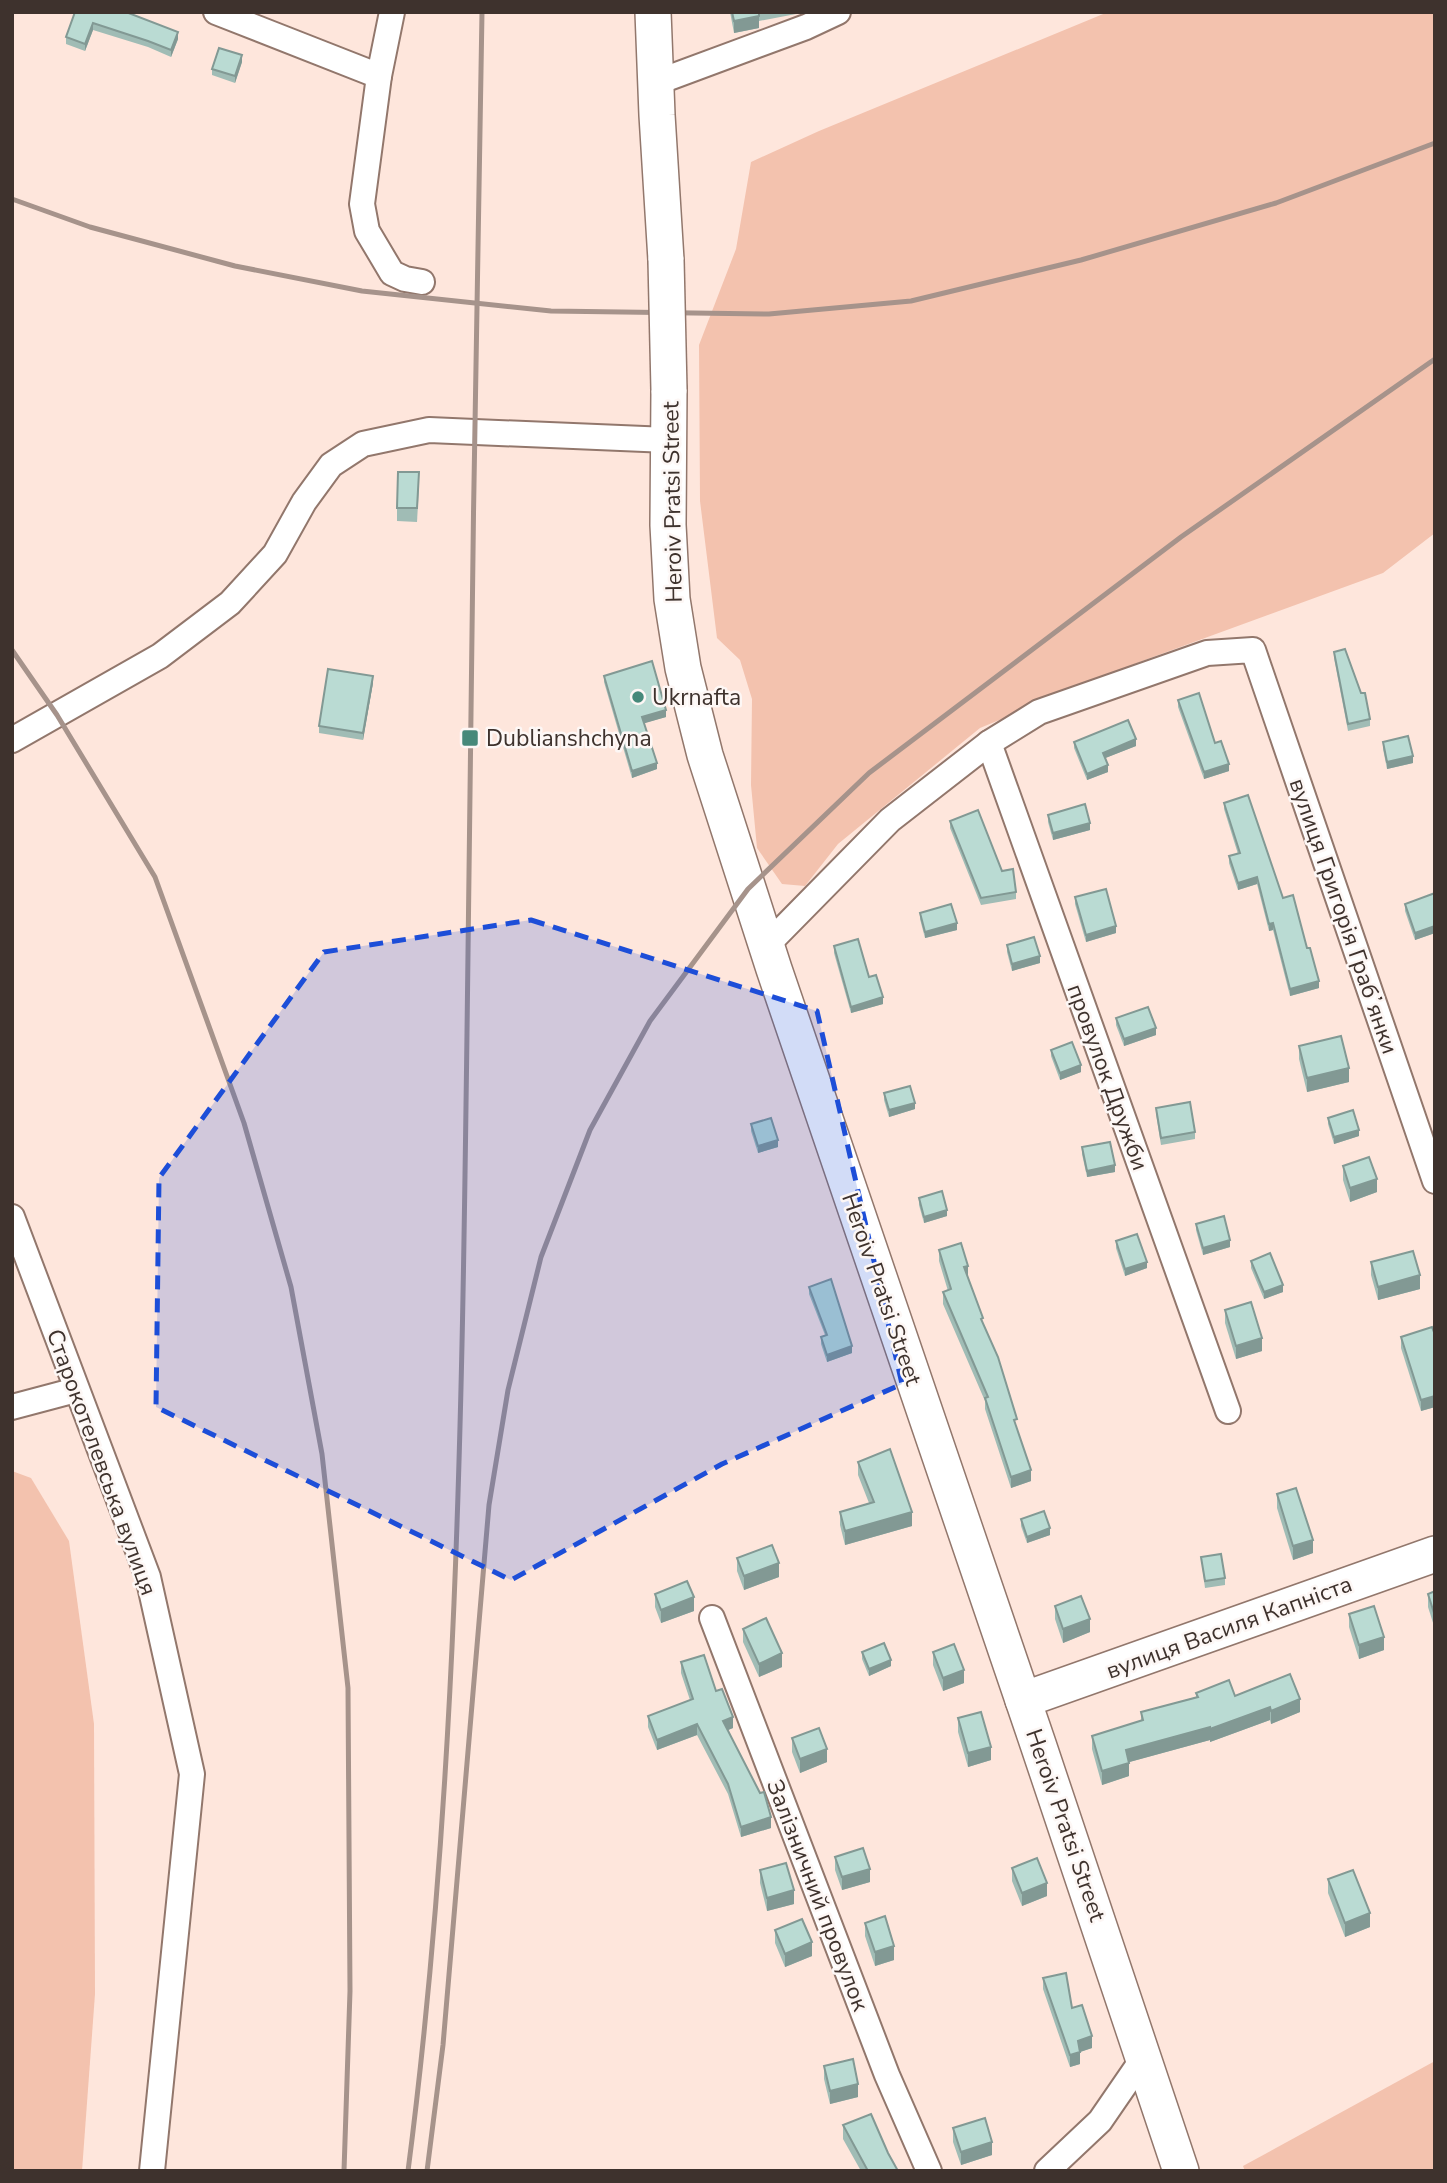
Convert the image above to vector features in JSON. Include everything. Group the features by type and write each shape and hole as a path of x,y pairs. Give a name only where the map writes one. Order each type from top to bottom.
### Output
{"main road":[{"name":"Heroiv Pratsi Street","path":"653,12 666,260 668,525 672,599 683,668 705,755 766,946 1181,2171"},
{"name":"вулиця Василя Капніста","path":"1023,1700 1435,1554"}],"street":[{"path":"216,12 379,76"},
{"path":"391,12 379,76 362,204 368,231 392,272 405,279 422,282"},
{"path":"655,83 806,27 838,12"},
{"path":"12,740 160,656 230,603 275,554 304,502 331,465 363,444 429,430 667,440"},
{"name":"вулиця Григорія Грабʼянки","path":"989,743 1039,712 1207,653 1253,650 1435,1181"},
{"path":"766,946 890,820 989,743"},
{"name":"провулок Дружби","path":"989,743 1228,1411"},
{"name":"Старокотелевська вулиця","path":"12,1217 148,1577 192,1774 152,2171"},
{"path":"12,1407 76,1390"},
{"name":"Залізничний провулок","path":"712,1618 887,2076 929,2171"},
{"path":"1047,2171 1100,2121 1144,2057"}],"highlighted area":[{"path":"531,920 817,1011 902,1384 722,1464 511,1580 156,1407 159,1178 324,952"}],"shaded area":[{"path":"1108,12 1435,12 1435,533 1383,573 1142,661 980,728 838,844 805,886 782,884 757,848 751,785 752,699 740,660 717,638 700,501 699,345 736,249 751,162 819,131"},
{"path":"12,1471 31,1478 69,1541 94,1724 95,1994 82,2171 12,2171"},
{"path":"1435,2061 1435,2171 1245,2171 1243,2166"}],"building":[{"path":"75,12 126,12 178,32 171,50 93,23 85,44 66,37"},
{"path":"732,12 759,12 759,16 734,21"},
{"path":"219,48 242,55 235,76 212,69"},
{"path":"398,472 419,472 417,508 397,508"},
{"path":"1345,649 1361,693 1365,693 1370,719 1348,724 1334,652"},
{"path":"652,661 666,710 642,717 657,763 632,771 604,676"},
{"path":"328,669 373,676 363,733 319,726"},
{"path":"1199,693 1215,743 1221,741 1229,764 1204,772 1178,700"},
{"path":"1128,720 1136,739 1103,753 1108,765 1087,774 1074,742"},
{"path":"1408,736 1413,756 1387,762 1383,742"},
{"path":"1248,795 1283,898 1293,895 1319,981 1290,989 1273,923 1269,924 1257,877 1238,883 1229,856 1240,853 1224,803"},
{"path":"1085,804 1090,823 1053,833 1048,815"},
{"path":"978,810 1002,871 1013,869 1016,892 981,898 950,821"},
{"path":"1106,889 1116,926 1086,935 1075,897"},
{"path":"1435,893 1435,926 1415,933 1405,904"},
{"path":"951,904 957,923 925,932 920,913"},
{"path":"1034,937 1040,956 1012,964 1007,945"},
{"path":"858,939 869,977 876,975 883,997 851,1007 834,946"},
{"path":"1148,1007 1156,1028 1124,1039 1116,1018"},
{"path":"1341,1036 1349,1068 1307,1078 1299,1046"},
{"path":"1072,1042 1081,1065 1060,1073 1051,1050"},
{"path":"910,1086 915,1103 889,1110 884,1093"},
{"path":"1190,1102 1195,1132 1161,1138 1156,1108"},
{"path":"1353,1110 1359,1130 1334,1137 1328,1118"},
{"path":"771,1118 778,1140 758,1146 751,1124"},
{"path":"1110,1142 1115,1165 1087,1171 1082,1147"},
{"path":"1369,1157 1377,1179 1350,1188 1343,1166"},
{"path":"942,1191 947,1210 924,1217 919,1198"},
{"path":"1224,1216 1230,1240 1203,1248 1196,1224"},
{"path":"1137,1234 1147,1262 1125,1269 1116,1241"},
{"path":"961,1243 968,1266 964,1267 983,1318 981,1319 998,1357 1017,1419 1014,1420 1031,1470 1011,1477 985,1398 988,1397 943,1292 951,1289 939,1250"},
{"path":"1413,1251 1420,1275 1378,1287 1371,1262"},
{"path":"1270,1253 1283,1285 1264,1292 1251,1261"},
{"path":"831,1279 852,1346 827,1355 821,1337 827,1335 809,1287"},
{"path":"1251,1302 1262,1338 1236,1346 1225,1310"},
{"path":"1432,1327 1435,1335 1435,1396 1421,1400 1401,1337"},
{"path":"890,1449 912,1512 845,1531 840,1512 874,1502 858,1462"},
{"path":"1296,1488 1313,1540 1293,1546 1277,1494"},
{"path":"1044,1511 1050,1528 1027,1537 1021,1519"},
{"path":"772,1545 779,1563 744,1576 737,1558"},
{"path":"1221,1554 1225,1578 1205,1581 1201,1557"},
{"path":"687,1581 694,1597 661,1610 655,1594"},
{"path":"1435,1591 1435,1616 1428,1594"},
{"path":"1081,1596 1090,1619 1063,1629 1055,1606"},
{"path":"1374,1606 1384,1637 1359,1645 1349,1614"},
{"path":"766,1618 782,1653 759,1664 743,1629"},
{"path":"884,1643 891,1660 869,1669 862,1652"},
{"path":"954,1644 964,1670 943,1678 933,1652"},
{"path":"704,1655 716,1691 722,1689 733,1717 723,1721 760,1793 764,1792 771,1817 741,1827 728,1784 697,1724 657,1740 648,1716 693,1699 681,1662"},
{"path":"1290,1674 1300,1699 1271,1711 1270,1707 1210,1729 1126,1750 1129,1763 1102,1771 1092,1736 1143,1720 1141,1712 1198,1697 1196,1693 1229,1680 1235,1696"},
{"path":"981,1712 991,1747 968,1753 958,1718"},
{"path":"819,1728 827,1749 800,1759 792,1738"},
{"path":"863,1848 870,1869 842,1877 835,1857"},
{"path":"1037,1858 1047,1883 1022,1893 1012,1868"},
{"path":"786,1863 794,1890 767,1898 760,1870"},
{"path":"1353,1870 1370,1913 1345,1923 1328,1879"},
{"path":"885,1916 894,1946 875,1952 865,1923"},
{"path":"802,1919 812,1942 785,1954 775,1930"},
{"path":"1066,1973 1072,2008 1082,2005 1092,2036 1078,2041 1080,2052 1070,2055 1043,1978"},
{"path":"853,2059 858,2084 830,2091 824,2066"},
{"path":"871,2114 898,2171 868,2171 843,2125"},
{"path":"985,2118 992,2142 961,2152 953,2128"}],"railway":[{"path":"408,2171 437,1887 447,1745 459,1460 482,12"},
{"path":"12,199 90,227 235,266 362,291 551,311 769,314 911,301 1081,260 1276,203 1435,143"},
{"path":"427,2171 443,2045 489,1505 508,1390 541,1257 590,1130 650,1021 748,889 869,773 1181,537 1435,359"},
{"path":"12,650 57,715 155,877 244,1123 291,1287 322,1454 348,1688 350,1991 344,2171"}],"place":[{"name":"Ukrnafta","path":"638,697"},
{"name":"Dublianshchyna","path":"470,738"}]}
